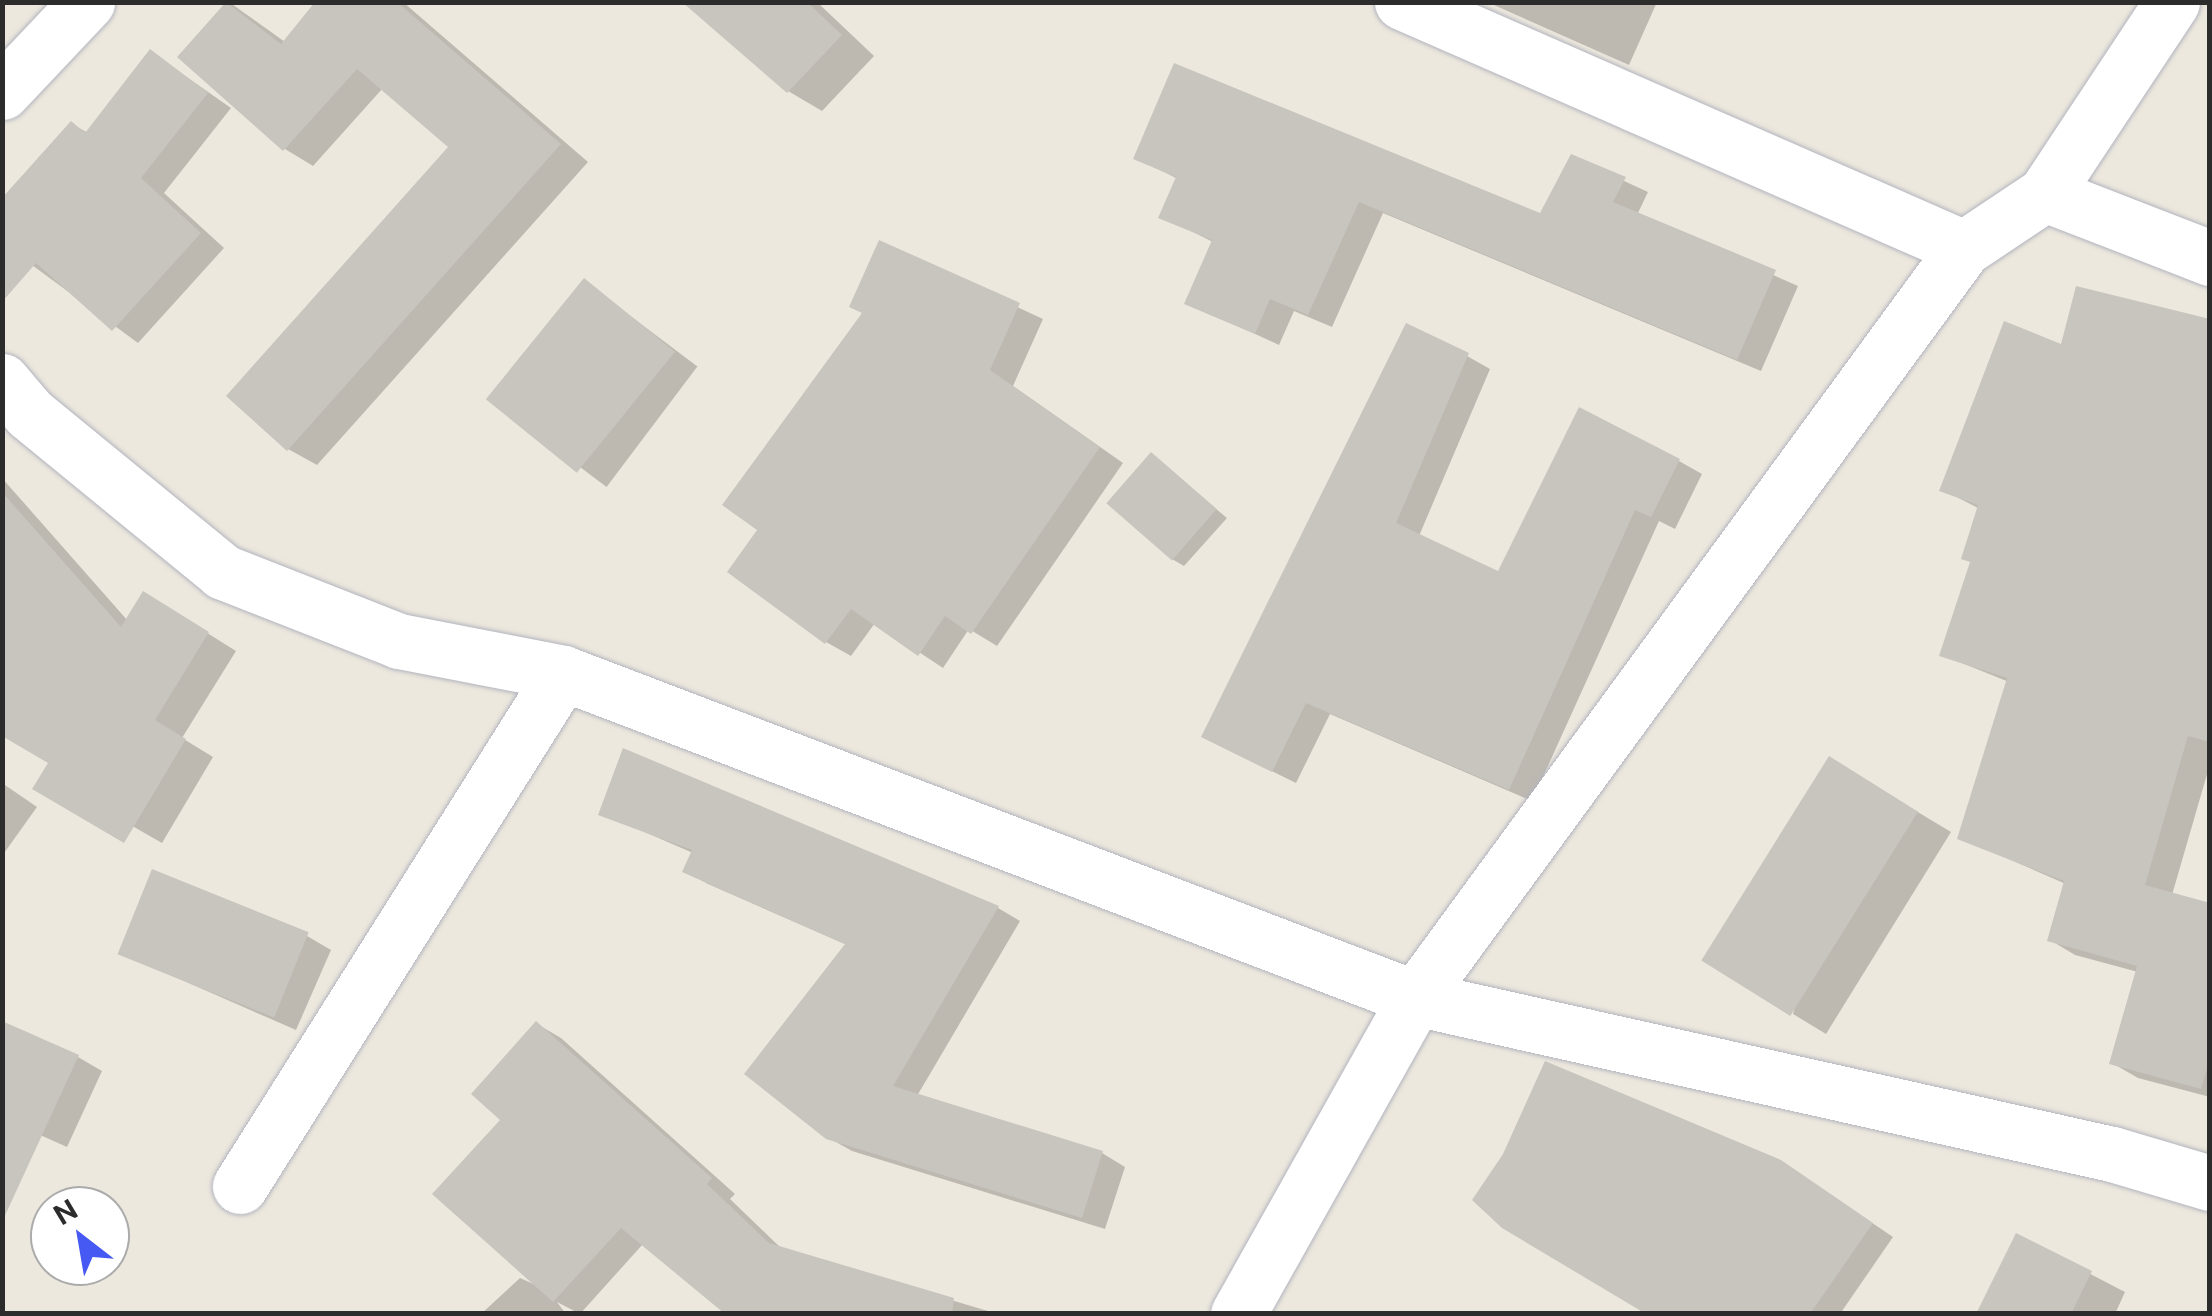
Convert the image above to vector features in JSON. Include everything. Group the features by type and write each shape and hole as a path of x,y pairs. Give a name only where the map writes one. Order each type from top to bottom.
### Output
{"street":[{"path":"2,92 88,2"},
{"path":"1402,2 1964,248"},
{"path":"1238,1314 1415,998 1964,248 2046,194 2172,2"},
{"path":"2046,194 2210,258"},
{"path":"2,380 29,413 223,572 399,641 562,674 1415,998 2092,1150 2210,1183"},
{"path":"240,1186 562,674"}],"building":[{"path":"226,2 281,44 315,2 397,2 561,144 287,451 226,396 448,147 357,69 283,151 177,57"},
{"path":"682,2 807,2 842,35 787,93"},
{"path":"150,49 208,93 141,178 201,233 112,331 36,263 2,302 2,198 71,121 85,133"},
{"path":"1174,63 1540,213 1571,154 1626,177 1613,202 1776,270 1737,360 1359,202 1308,315 1270,299 1255,334 1184,304 1212,240 1158,218 1176,177 1133,159"},
{"path":"879,240 1020,303 990,370 1100,447 971,634 945,616 918,656 851,609 825,644 727,572 757,530 722,505 862,313 849,307"},
{"path":"584,278 675,352 577,473 486,399"},
{"path":"2076,286 2210,319 2210,742 2188,736 2145,885 2210,903 2210,1058 2201,1089 2109,1064 2137,966 2047,941 2064,881 1957,839 2007,678 1939,656 1970,562 1961,559 1978,505 1939,491 2004,321 2061,344"},
{"path":"1406,323 1469,353 1396,523 1498,571 1579,407 1680,459 1651,517 1635,510 1509,790 1306,703 1272,772 1201,737"},
{"path":"1151,452 1217,509 1172,560 1106,503"},
{"path":"2,492 121,627 143,591 209,632 155,720 186,739 124,843 32,789 48,763 2,736"},
{"path":"623,748 999,906 893,1086 1103,1151 1082,1218 826,1139 744,1074 845,944 682,872 692,850 598,815"},
{"path":"1829,756 1918,812 1790,1016 1701,960"},
{"path":"152,869 309,932 274,1018 118,954"},
{"path":"2,1021 79,1055 2,1222"},
{"path":"536,1021 712,1178 707,1184 769,1243 954,1298 952,1314 725,1314 621,1228 553,1302 432,1194 500,1120 471,1094"},
{"path":"1545,1061 1781,1160 1873,1223 1810,1314 1646,1314 1502,1228 1472,1200 1503,1154"},
{"path":"2016,1233 2092,1271 2071,1314 1976,1314"}]}
